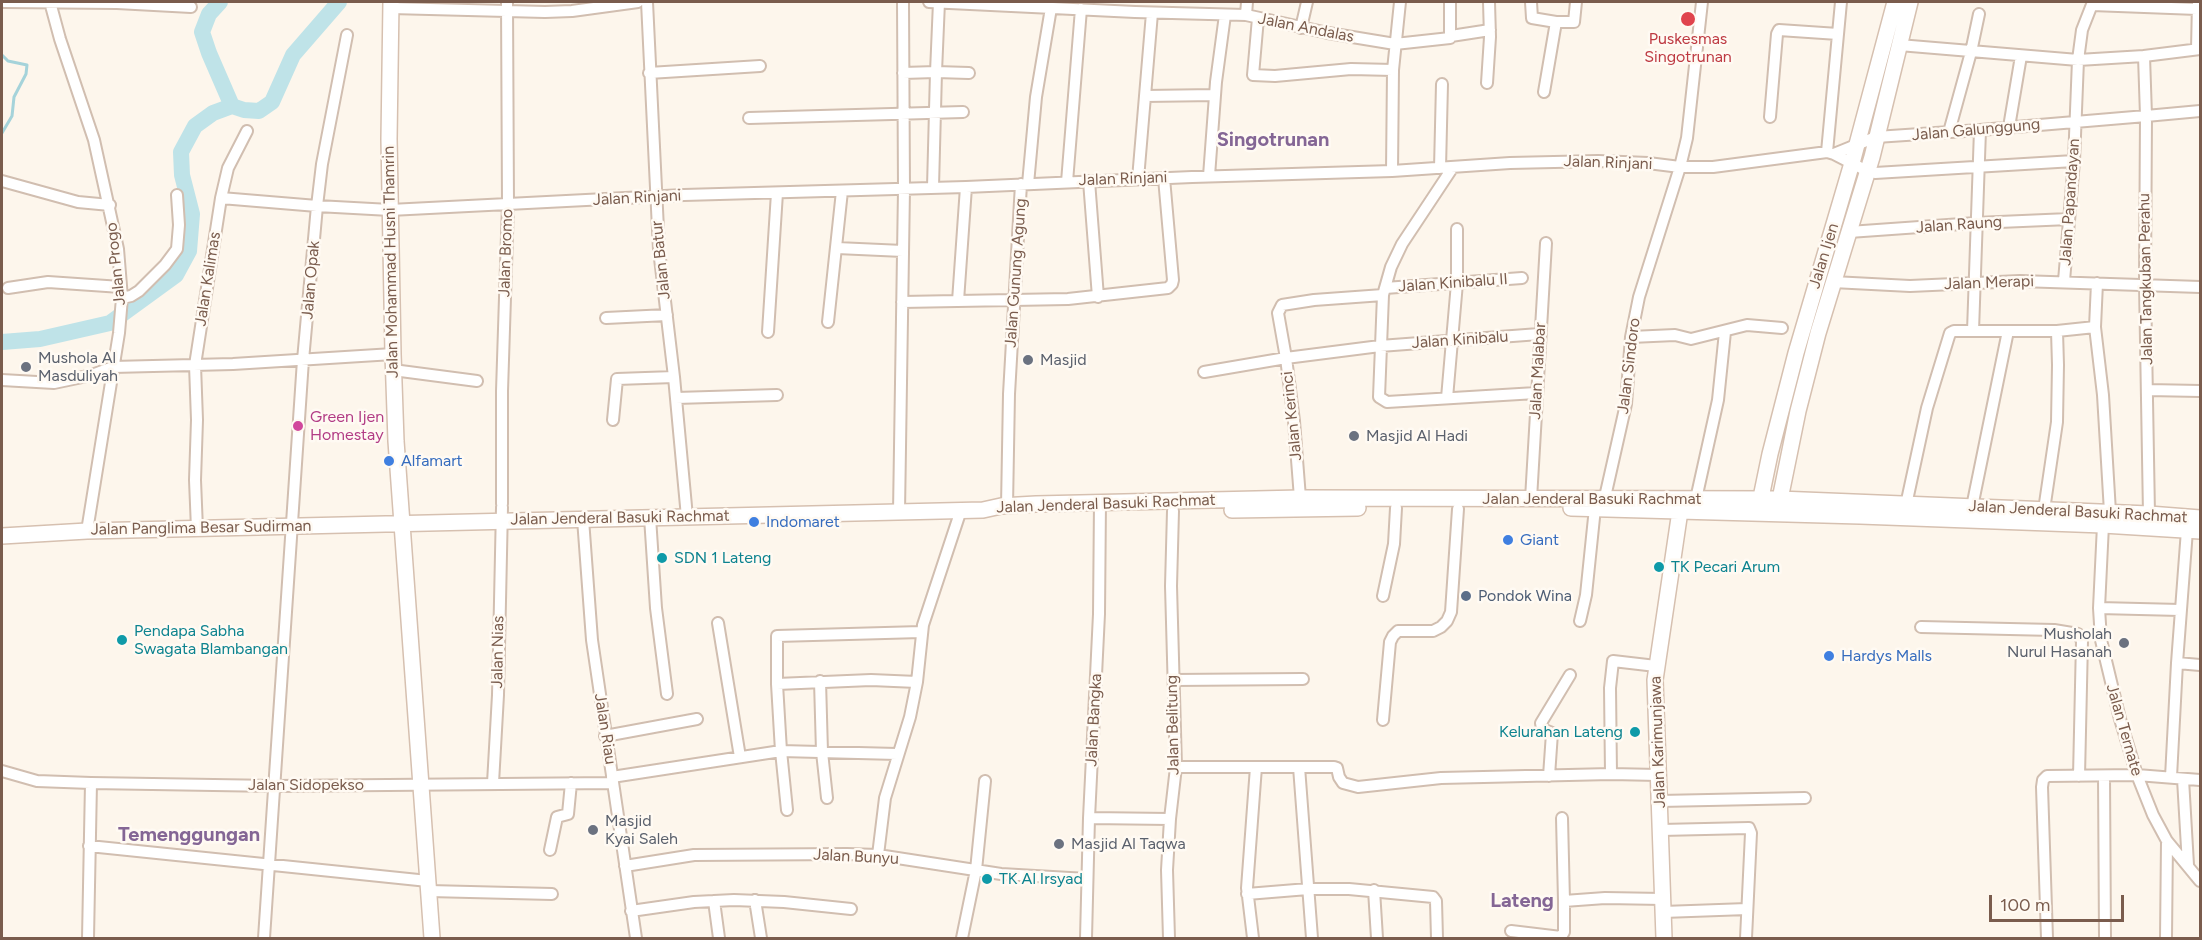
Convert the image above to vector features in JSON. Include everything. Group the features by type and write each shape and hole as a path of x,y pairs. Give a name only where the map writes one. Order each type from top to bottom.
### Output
{"main road":[{"name":"Jalan Ijen","path":"1759,506 1796,353 1858,143 1895,2"},
{"name":"Jalan Ijen","path":"1778,506 1798,411 1833,282 1868,171 1910,2"},
{"name":"Jalan Mohammad Husni Thamrin","path":"391,5 388,93 393,370 401,523 432,939"},
{"name":"Jalan Jenderal Basuki Rachmat","path":"401,523 502,511 583,519 961,510 1001,513 1300,498 1414,503 1458,508 1696,499 1759,506"},
{"name":"Jalan Jenderal Basuki Rachmat","path":"983,510 1006,506 1100,507 1173,511 1396,508 1414,503 1531,499 1600,503 1680,512 1759,506 1906,505 2044,510 2194,530"},
{"name":"Jalan Jenderal Basuki Rachmat","path":"1778,506 2106,518 2149,514 2200,518"},
{"name":"Jalan Karimunjawa","path":"1664,939 1655,706 1656,666 1680,512"},
{"name":"Jalan Panglima Besar Sudirman","path":"2,536 87,531 401,523"}],"street":[{"path":"4,2 191,6"},
{"name":"Jalan Progo","path":"50,2 94,140 110,205 118,249 122,297 119,333 87,531"},
{"path":"391,5 507,7 572,11 638,2"},
{"name":"Jalan Batur","path":"646,2 655,197 687,517"},
{"path":"899,512 904,189 903,2"},
{"name":"Jalan Andalas","path":"929,2 1032,4 1051,8 1088,7 1152,13 1246,15 1301,28 1395,44 1438,40 1490,30"},
{"path":"933,188 939,2"},
{"path":"1246,15 1247,2"},
{"path":"1301,28 1307,2"},
{"path":"1392,171 1393,70 1400,2"},
{"path":"1450,2 1451,36"},
{"path":"1487,83 1489,2"},
{"path":"1531,2 1532,18 1556,22 1574,22 1576,2"},
{"name":"Jalan Sindoro","path":"1580,621 1600,503 1626,404 1631,337 1646,271 1680,167 1689,120 1702,2"},
{"path":"1834,2 1841,2 1830,153 1868,171 1880,172 2074,161"},
{"path":"1899,45 2078,60 2144,56 2199,49 2197,5 2092,3"},
{"name":"Jalan Papandayan","path":"2064,281 2074,161 2078,60 2082,30 2092,3"},
{"name":"Jalan Bromo","path":"502,511 502,391 508,204 507,7"},
{"path":"1067,182 1088,7"},
{"name":"Jalan Gunung Agung","path":"1006,506 1009,394 1025,184 1051,8"},
{"path":"1138,179 1152,13"},
{"path":"1949,132 1979,14"},
{"path":"1209,176 1215,95 1225,15"},
{"path":"1258,18 1253,75 1351,69 1393,70"},
{"path":"1545,92 1556,22"},
{"path":"1770,117 1778,32 1783,30 1838,34"},
{"name":"Jalan Opak","path":"264,939 303,360 317,206 346,35"},
{"path":"2009,127 2020,56"},
{"name":"Jalan Tangkuban Perahu","path":"2144,56 2149,514"},
{"path":"649,73 760,66"},
{"path":"903,73 969,73"},
{"path":"1440,168 1442,84"},
{"path":"1145,96 1215,95"},
{"path":"2075,123 2200,111"},
{"path":"749,118 963,112"},
{"name":"Jalan Galunggung","path":"1858,143 1876,137 2075,123"},
{"path":"1974,331 1980,130"},
{"name":"Jalan Kalimas","path":"197,529 195,365 221,198 228,168 247,131"},
{"name":"Jalan Rinjani","path":"390,210 655,197 1392,171 1510,163 1598,161 1713,167 1830,153 1858,143"},
{"path":"1453,167 1402,244 1384,292 1378,394 1381,400 1387,402 1536,393"},
{"path":"902,302 1098,297 1165,290 1172,284 1164,178"},
{"path":"2,181 78,202 110,205"},
{"path":"1089,181 1098,297"},
{"path":"958,301 966,187"},
{"path":"828,322 842,191"},
{"path":"768,332 777,193"},
{"path":"8,288 48,282 122,297 131,296 165,265 177,249 179,225 177,195"},
{"path":"221,198 390,210"},
{"name":"Jalan Raung","path":"1849,232 2069,219"},
{"path":"1447,398 1457,283 1457,230"},
{"name":"Jalan Malabar","path":"1531,499 1546,243"},
{"path":"837,248 903,250"},
{"name":"Jalan Kinibalu II","path":"1286,358 1278,313 1282,305 1457,283 1522,278"},
{"name":"Jalan Merapi","path":"1833,282 1910,286 1974,282 2064,281 2200,286"},
{"name":"Jalan Ternate","path":"2097,283 2095,327 2103,395 2106,518 2099,608 2105,661 2137,775 2153,815 2167,841 2200,881"},
{"path":"606,318 667,315"},
{"path":"1631,337 1675,335 1691,339 1747,325 1782,327"},
{"path":"1906,505 1927,408 1949,335 1953,332 2056,331 2095,327"},
{"path":"2044,510 2056,422 2058,365 2056,331"},
{"path":"1696,499 1718,400 1725,332"},
{"path":"1972,507 2008,332"},
{"name":"Jalan Kinibalu","path":"1380,346 1539,334"},
{"name":"Jalan Kerinci","path":"1300,498 1286,358 1380,346"},
{"path":"2,380 54,383 84,377 113,367 303,360 393,354"},
{"path":"1204,372 1286,358"},
{"path":"393,370 477,381"},
{"path":"613,420 616,379 674,377"},
{"path":"2148,390 2200,391"},
{"path":"676,398 777,394"},
{"name":"Jalan Bangka","path":"1086,939 1089,818 1099,614 1100,507"},
{"path":"1383,596 1394,544 1396,508"},
{"path":"1383,720 1390,642 1393,636 1398,632 1433,631 1442,627 1451,612 1458,508"},
{"path":"878,855 885,798 910,717 917,682 921,632 961,510"},
{"name":"Jalan Nias","path":"493,783 502,511"},
{"name":"Jalan Belitung","path":"1169,939 1167,870 1176,767 1171,586 1173,511"},
{"path":"650,517 655,599 668,694"},
{"name":"Jalan Riau","path":"583,519 590,624 636,939"},
{"path":"2171,777 2180,610 2194,530"},
{"path":"2099,608 2180,610"},
{"path":"718,622 740,757"},
{"path":"1921,627 2054,630 2078,634 2082,640 2079,776"},
{"path":"787,810 777,684 777,636 921,632"},
{"path":"1611,774 1610,696 1613,660 1656,666"},
{"path":"2177,663 2200,665"},
{"path":"1548,776 1552,733 1542,729 1541,723 1570,675"},
{"path":"1173,680 1303,679"},
{"path":"777,684 871,680 917,682"},
{"path":"820,681 822,752 827,798"},
{"path":"605,736 697,719"},
{"name":"Jalan Sidopekso","path":"2,771 37,781 91,783 275,786 572,783 613,780 781,751 897,754"},
{"path":"1253,939 1247,894 1256,766"},
{"path":"1176,767 1335,767 1343,783 1358,787 1441,778 1611,774 1658,776"},
{"path":"1299,767 1312,939"},
{"path":"2047,939 2043,780 2053,775 2137,775 2200,780"},
{"path":"2104,776 2104,939"},
{"path":"2182,779 2188,866"},
{"path":"962,939 976,870 985,781"},
{"path":"88,939 91,783"},
{"path":"550,850 557,816 568,814 572,783"},
{"path":"1660,801 1805,798"},
{"path":"1089,818 1170,819"},
{"path":"1511,931 1558,938 1563,935 1562,818"},
{"path":"1661,830 1749,828 1751,833 1746,939"},
{"path":"2166,939 2167,841"},
{"path":"89,846 428,886 552,894"},
{"name":"Jalan Bunyu","path":"625,866 694,855 878,855 976,870 1088,879"},
{"path":"1247,894 1308,889 1374,890 1433,897 1436,901 1437,939"},
{"path":"1374,890 1377,939"},
{"path":"1564,901 1605,898 1663,906 1747,909"},
{"path":"631,911 714,901 755,900 851,909"},
{"path":"755,900 761,939"},
{"path":"714,901 719,939"}],"waterway":[{"path":"220,2 209,14 202,32 232,106"},
{"path":"2,342 40,339 110,323 176,275 189,251 192,214 182,175 181,152 195,126 213,113 232,106 259,111 272,102 293,55 339,2"},
{"path":"2,55 8,61 27,65 26,74 14,97 12,116 2,133"}],"place":[{"name":"Puskesmas Singotrunan","path":"1688,19"},
{"name":"Masjid","path":"1028,360"},
{"name":"Mushola Al Masduliyah","path":"26,367"},
{"name":"Green Ijen Homestay","path":"298,426"},
{"name":"Masjid Al Hadi","path":"1354,436"},
{"name":"Alfamart","path":"389,461"},
{"name":"Indomaret","path":"754,522"},
{"name":"Giant","path":"1508,540"},
{"name":"SDN 1 Lateng","path":"662,558"},
{"name":"TK Pecari Arum","path":"1659,567"},
{"name":"Pondok Wina","path":"1466,596"},
{"name":"Pendapa Sabha Swagata Blambangan","path":"122,640"},
{"name":"Musholah Nurul Hasanah","path":"2124,643"},
{"name":"Hardys Malls","path":"1829,656"},
{"name":"Kelurahan Lateng","path":"1635,732"},
{"name":"Masjid Kyai Saleh","path":"593,830"},
{"name":"Masjid Al Taqwa","path":"1059,844"},
{"name":"TK Al Irsyad","path":"987,879"}],"district":[{"name":"Singotrunan","path":"1273,140"},
{"name":"Temenggungan","path":"189,835"},
{"name":"Lateng","path":"1522,901"}]}
